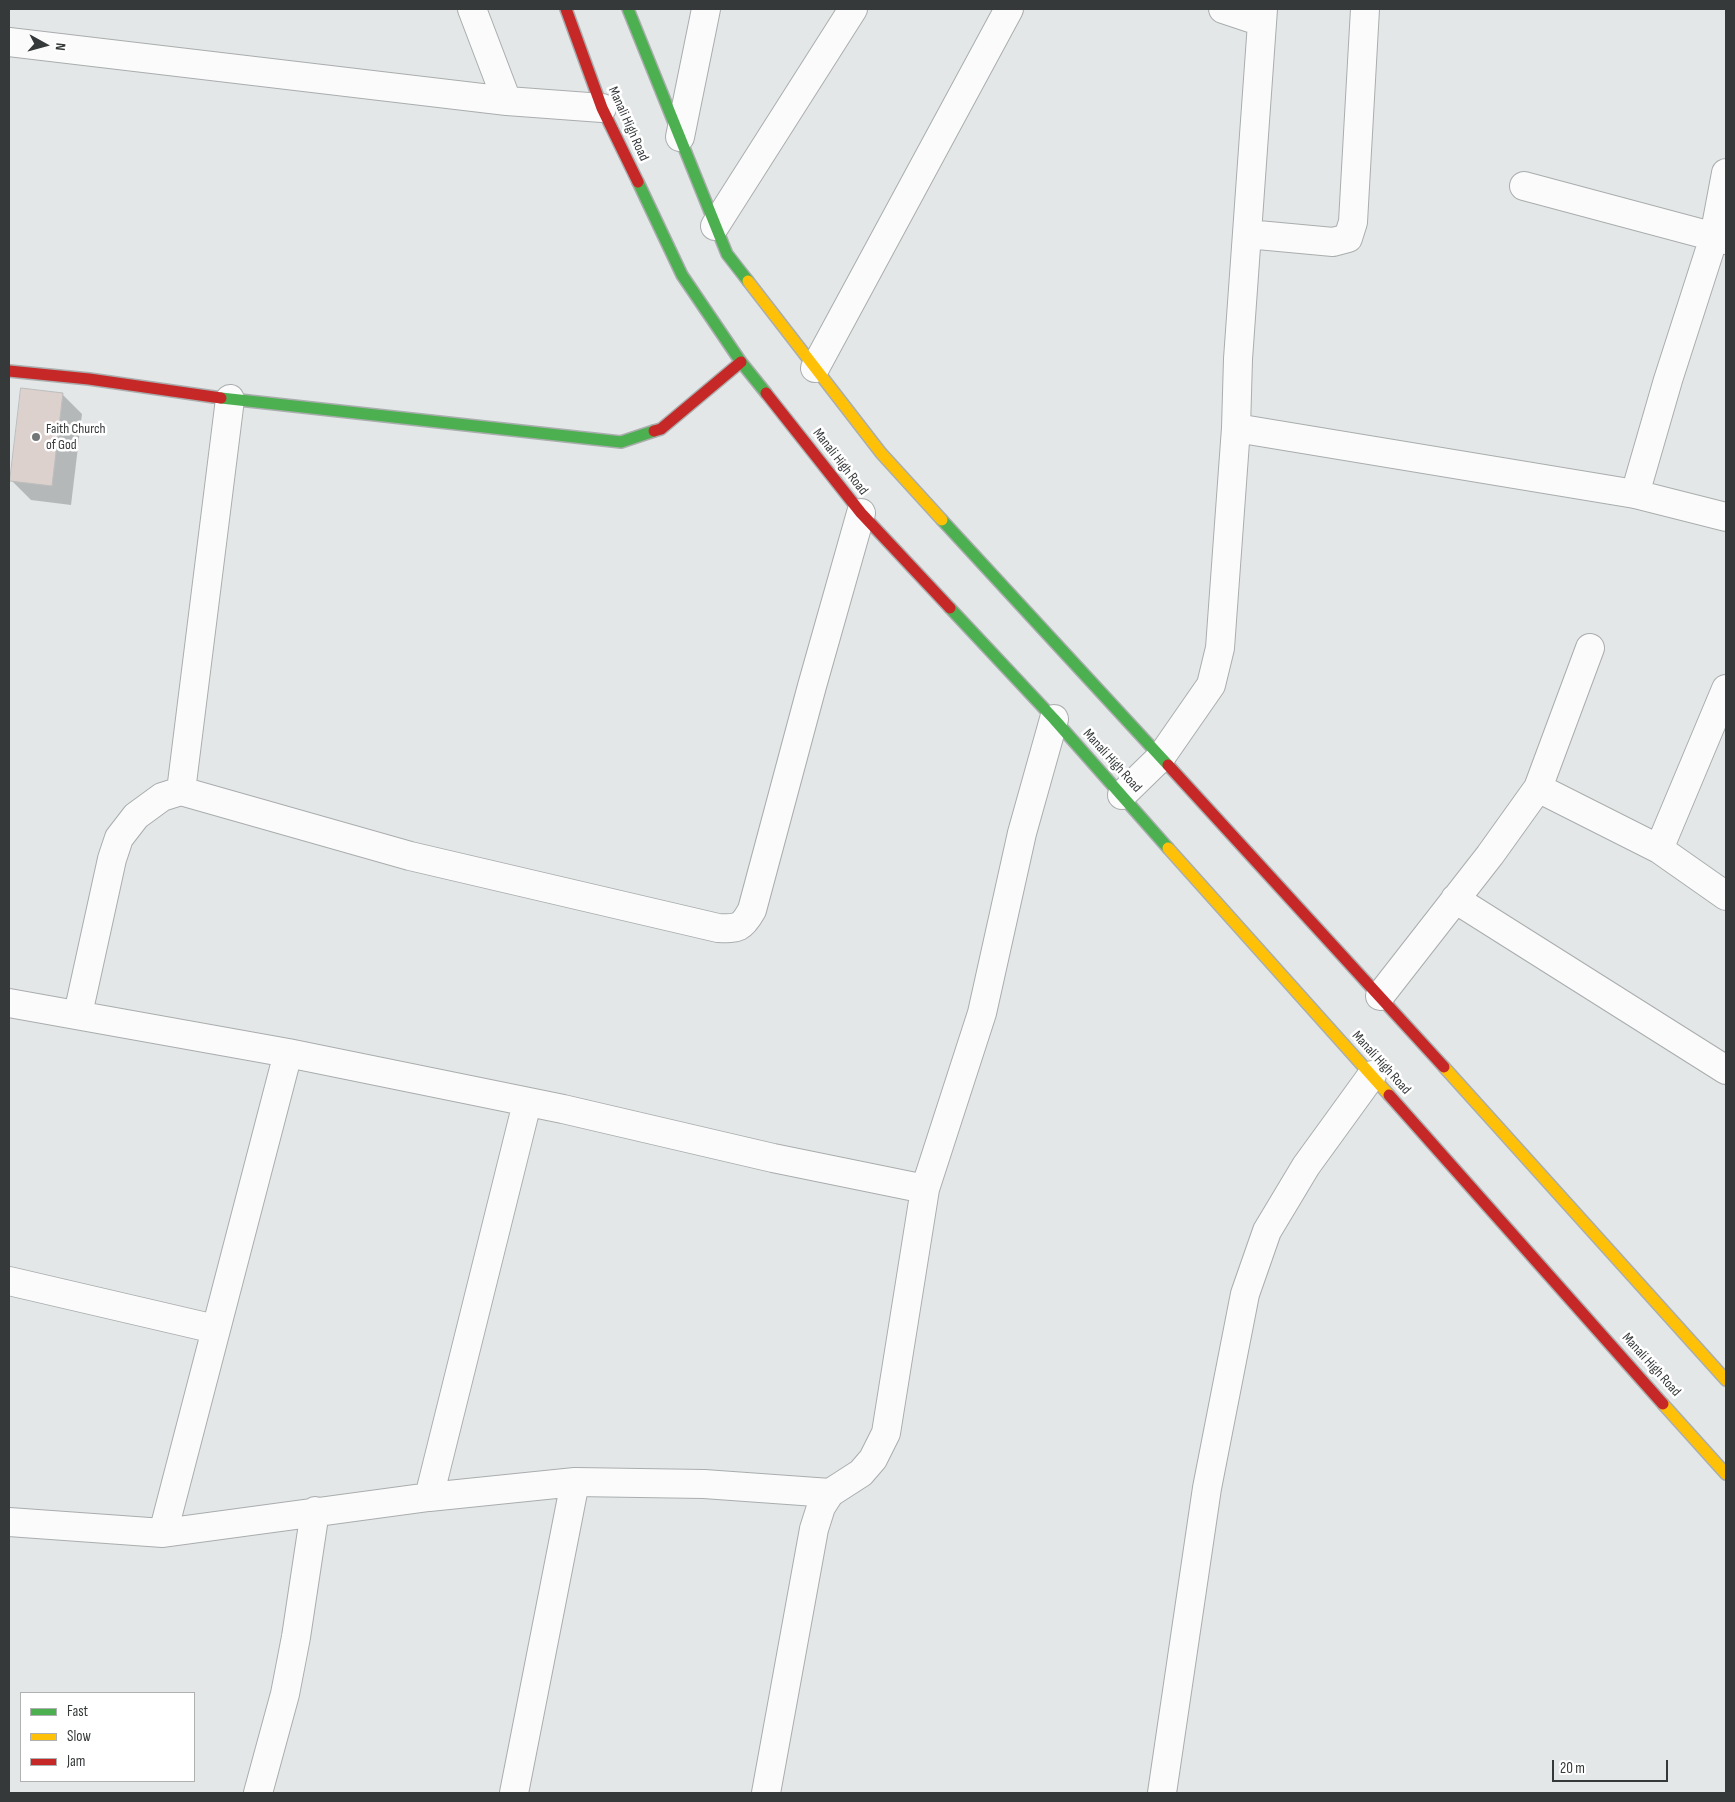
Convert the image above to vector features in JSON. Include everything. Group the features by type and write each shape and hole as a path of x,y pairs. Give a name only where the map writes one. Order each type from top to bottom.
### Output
{"main road":[{"name":"Manali High Road","path":"566,9 602,108 682,275 742,362 861,513 1054,718 1726,1474"},
{"path":"628,9 727,254 881,453 1380,996 1726,1380"},
{"path":"9,371 89,379 230,399 621,442 661,429 742,362"}],"street":[{"path":"472,9 507,101"},
{"path":"680,137 706,9"},
{"path":"716,226 853,9"},
{"path":"815,368 1009,9"},
{"path":"1122,795 1161,757 1211,685 1220,648 1262,16 1223,9"},
{"path":"1247,234 1333,242 1348,238 1353,222 1365,9"},
{"path":"9,42 507,101 602,108"},
{"path":"1635,494 1668,380 1720,239 1726,174"},
{"path":"1524,186 1720,239"},
{"path":"181,792 230,399"},
{"path":"1236,428 1635,494 1726,517"},
{"path":"78,1014 112,859 119,838 136,816 162,797 181,792 410,856 718,928 735,929 745,923 752,910 861,513"},
{"path":"1380,996 1538,788 1590,648"},
{"path":"1659,849 1726,690"},
{"path":"766,1793 814,1529 821,1507 830,1493 861,1473 873,1459 886,1433 925,1189 982,1014 1022,833 1054,718"},
{"path":"1538,788 1659,849 1726,896"},
{"path":"1455,899 1726,1070"},
{"path":"9,1003 288,1053 563,1109 773,1158 925,1189"},
{"path":"163,1533 288,1053"},
{"path":"1162,1793 1207,1488 1245,1294 1267,1231 1306,1166 1372,1075"},
{"path":"429,1497 527,1103"},
{"path":"9,1281 215,1329"},
{"path":"9,1522 163,1533 223,1526 315,1511 575,1482 704,1484 830,1493"},
{"path":"514,1793 575,1482"},
{"path":"258,1793 285,1694 296,1637 315,1511"}],"building":[{"name":"Faith Church of God","path":"21,388 63,393 52,486 10,481"}],"traffic: fast":[{"path":"628,9 727,254 748,281"},
{"path":"638,182 682,275 741,362 766,393"},
{"path":"221,398 621,442 654,431"},
{"path":"942,520 1168,765"},
{"path":"950,608 1054,719 1168,848"}],"traffic: slow":[{"path":"748,281 881,453 942,520"},
{"path":"1168,848 1389,1095"},
{"path":"1444,1067 1726,1380"},
{"path":"1663,1404 1726,1474"}],"traffic: jam":[{"path":"566,9 602,108 638,182"},
{"path":"654,431 661,429 741,362"},
{"path":"9,371 89,379 221,398"},
{"path":"766,393 861,513 950,608"},
{"path":"1168,765 1444,1067"},
{"path":"1389,1095 1663,1404"}],"place":[{"name":"Faith Church of God","path":"36,437"}]}
